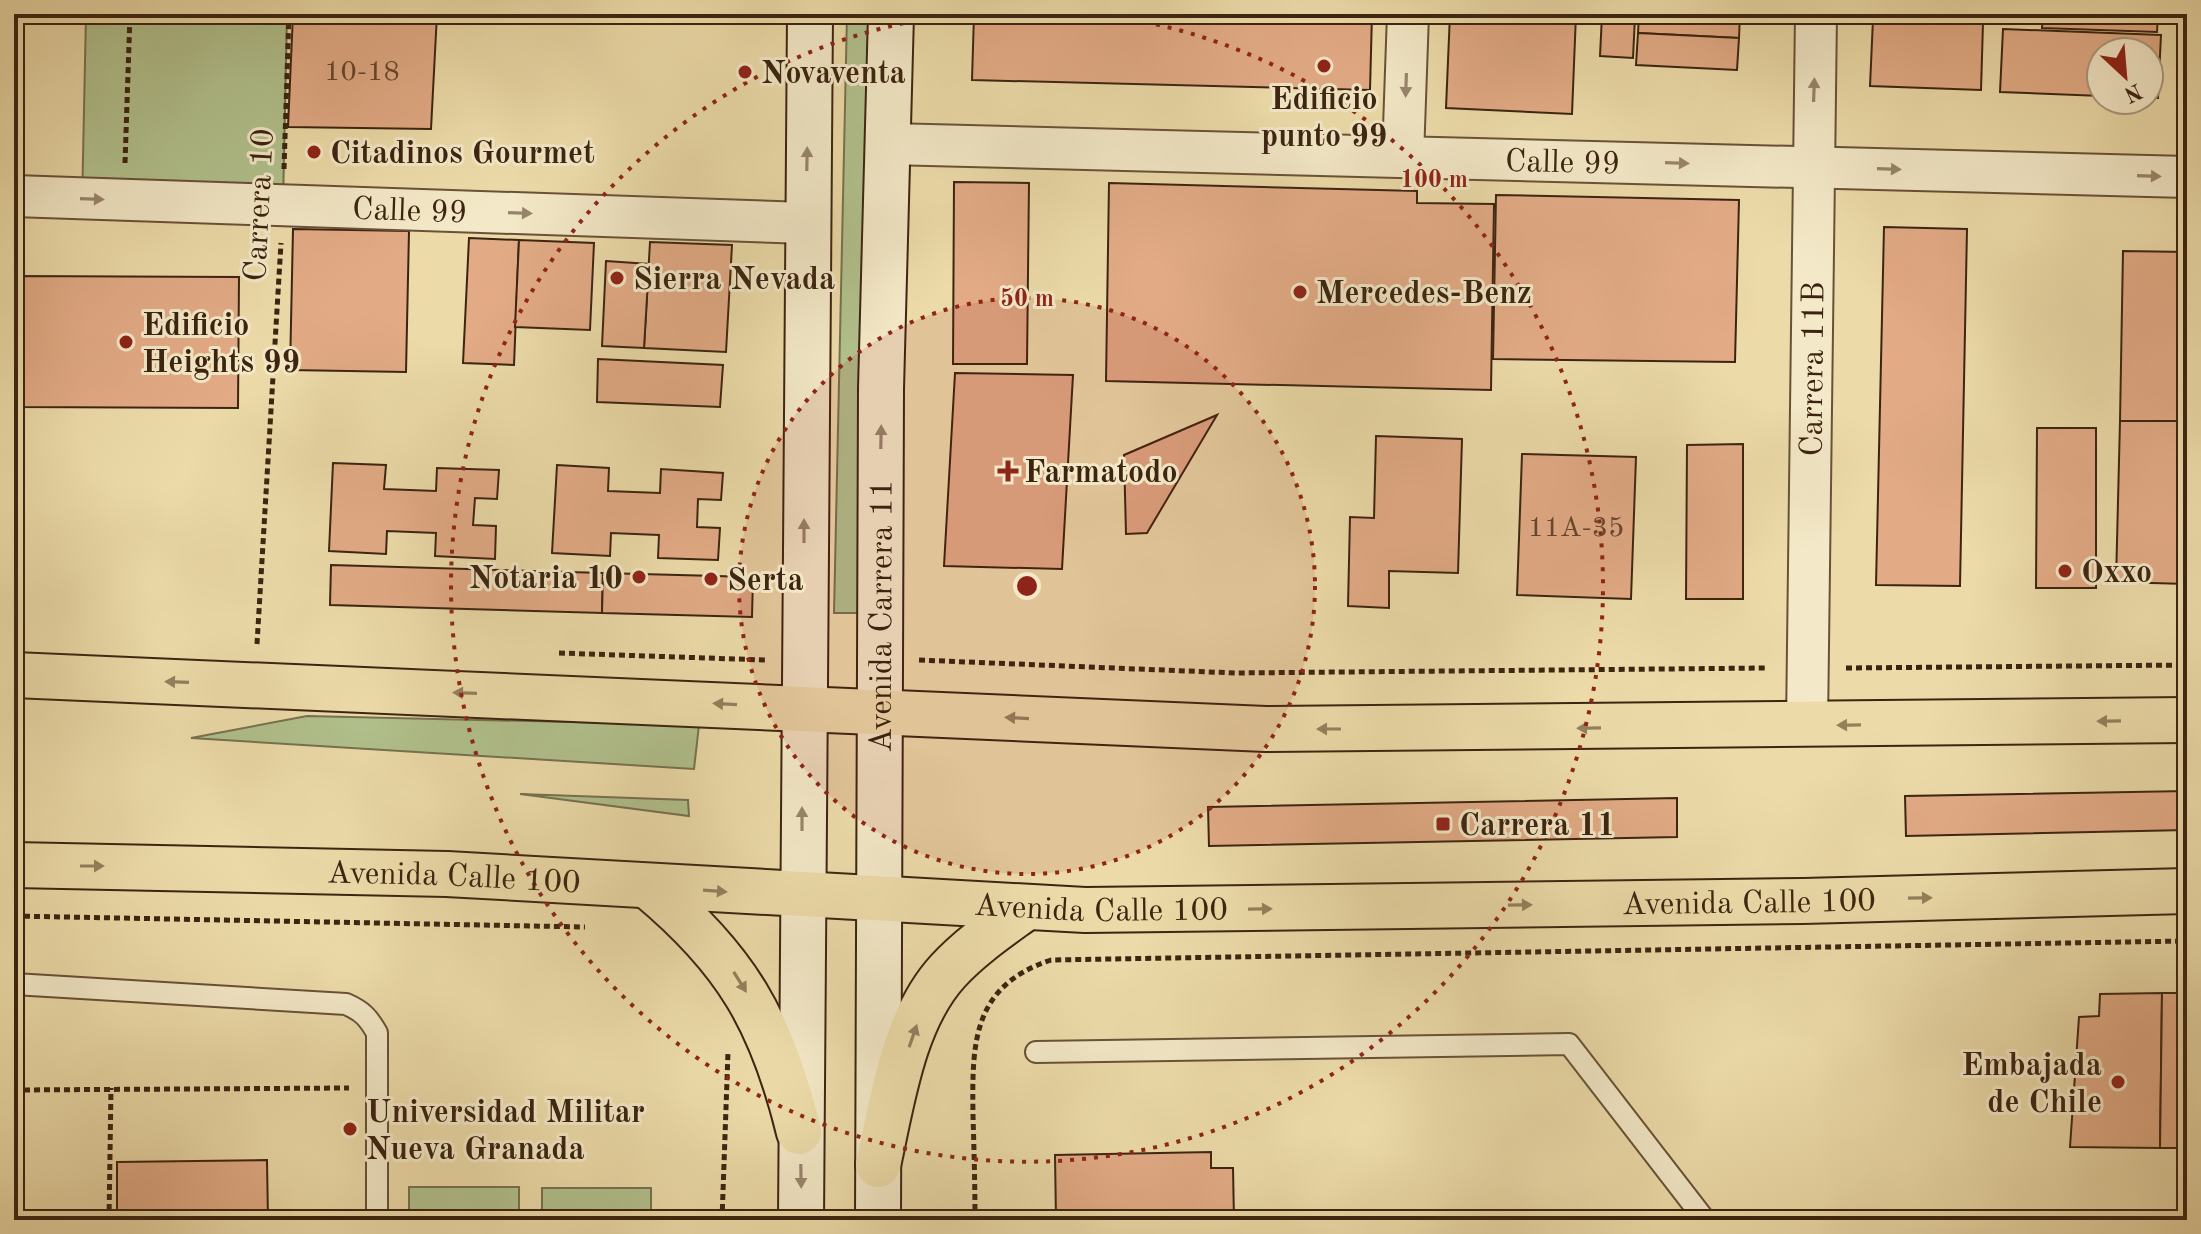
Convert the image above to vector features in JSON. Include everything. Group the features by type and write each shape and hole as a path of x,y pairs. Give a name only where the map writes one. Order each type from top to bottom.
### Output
{"main road":[{"path":"801,1220 799,1132 810,14"},
{"name":"Avenida Carrera 11","path":"878,1220 881,389 891,14"},
{"path":"14,675 1266,729 2187,720"},
{"name":"Avenida Calle 100","path":"14,865 272,868 648,886 1024,909 1407,907 2187,891"},
{"path":"648,886 698,930 732,970 763,1020 785,1075 799,1132"},
{"path":"878,1165 893,1100 927,1000 947,971 1024,909"}],"street":[{"path":"1403,156 1408,14"},
{"name":"Carrera 11B","path":"1807,725 1811,167 1816,14"},
{"name":"Calle 99","path":"889,144 2187,177"},
{"name":"Calle 99","path":"14,196 806,223"}],"lane":[{"path":"14,984 346,1004 358,1008 377,1033 377,1220"},
{"path":"1036,1052 1569,1044 1705,1220"}],"path":[{"path":"124,200 130,14"},
{"name":"Carrera 10","path":"255,685 283,205 289,14"},
{"path":"940,660 1235,673 2187,665"},
{"path":"14,916 599,927"},
{"path":"975,1220 975,1035 989,1002 1009,982 1029,967 1051,960 2187,941"},
{"path":"722,1220 728,1049"},
{"path":"109,1220 111,1088"},
{"path":"14,1090 359,1088"}],"green space":[{"path":"86,14 287,14 283,205 82,206"},
{"path":"847,14 880,14 868,613 834,613"},
{"path":"307,716 699,725 694,769 191,738"},
{"path":"520,794 688,800 689,816"},
{"path":"409,1187 519,1187 519,1220 409,1220"},
{"path":"542,1188 651,1188 651,1220 542,1220"}],"building":[{"path":"293,14 437,14 431,129 288,127"},
{"path":"974,14 1372,14 1370,90 972,80"},
{"path":"1450,14 1576,14 1572,114 1446,108"},
{"path":"1639,14 1740,14 1739,38 1638,33"},
{"path":"1873,14 1983,14 1983,23 1873,19"},
{"path":"2043,14 2158,14 2157,32 2042,28"},
{"path":"1602,15 1635,17 1633,58 1600,56"},
{"path":"1873,19 1983,23 1981,90 1870,86"},
{"path":"2003,29 2161,35 2085,36 2085,95 2000,92"},
{"path":"1638,33 1739,38 1737,70 1636,65"},
{"path":"954,182 1029,183 1027,364 953,364"},
{"name":"Mercedes-Benz","path":"1109,183 1417,191 1417,203 1494,204 1491,390 1106,381"},
{"path":"1496,195 1739,200 1735,362 1493,359"},
{"path":"1884,227 1967,229 1960,586 1876,585"},
{"path":"293,229 409,231 406,372 290,370"},
{"path":"469,238 519,240 514,365 463,363"},
{"path":"519,240 594,243 590,330 515,327"},
{"path":"650,242 732,245 726,352 644,348"},
{"path":"2123,251 2187,252 2187,421 2120,421"},
{"path":"606,261 649,264 644,348 602,346"},
{"name":"Edificio Heights 99","path":"14,276 239,277 238,408 14,407"},
{"path":"598,359 723,365 720,407 597,402"},
{"name":"Farmatodo","path":"955,373 1073,375 1062,569 944,566"},
{"path":"1217,415 1147,533 1126,534 1124,455"},
{"path":"2120,421 2187,421 2187,584 2116,582"},
{"path":"2037,428 2096,428 2096,588 2036,588"},
{"path":"1376,436 1462,439 1458,573 1389,571 1389,608 1348,606 1350,517 1374,518"},
{"path":"1743,444 1743,599 1686,599 1687,445"},
{"path":"1522,454 1636,457 1631,599 1517,595"},
{"path":"333,463 386,465 384,489 436,491 437,468 499,470 497,499 475,498 473,525 496,526 495,559 435,556 436,533 387,531 386,554 329,551"},
{"path":"557,465 609,468 608,491 660,493 661,469 723,473 721,500 698,499 697,527 720,528 718,560 658,558 659,535 611,533 610,556 552,553"},
{"path":"331,565 603,573 602,613 330,605"},
{"path":"603,573 753,577 752,617 602,613"},
{"path":"2187,791 2187,830 1906,836 1905,796"},
{"name":"Carrera 11","path":"1677,798 1677,837 1209,846 1208,807"},
{"name":"Embajada de Chile","path":"2162,993 2160,1148 2070,1147 2079,1017 2099,1016 2100,994"},
{"path":"2162,993 2187,993 2187,1148 2160,1148"},
{"path":"1211,1152 1211,1168 1233,1168 1234,1220 1056,1220 1055,1155"},
{"path":"267,1160 268,1220 117,1220 117,1162"}],"place":[{"name":"Edificio punto 99","path":"1324,66"},
{"name":"Novaventa","path":"745,72"},
{"name":"Citadinos Gourmet","path":"314,152"},
{"name":"Sierra Nevada","path":"617,278"},
{"name":"Mercedes-Benz","path":"1300,292"},
{"name":"Edificio Heights 99","path":"126,342"},
{"name":"Farmatodo","path":"1008,471"},
{"name":"Oxxo","path":"2065,571"},
{"name":"Notaria 10","path":"639,577"},
{"name":"Serta","path":"711,579"},
{"name":"Carrera 11","path":"1443,824"},
{"name":"Embajada de Chile","path":"2118,1082"},
{"name":"Universidad Militar Nueva Granada","path":"350,1129"}]}
